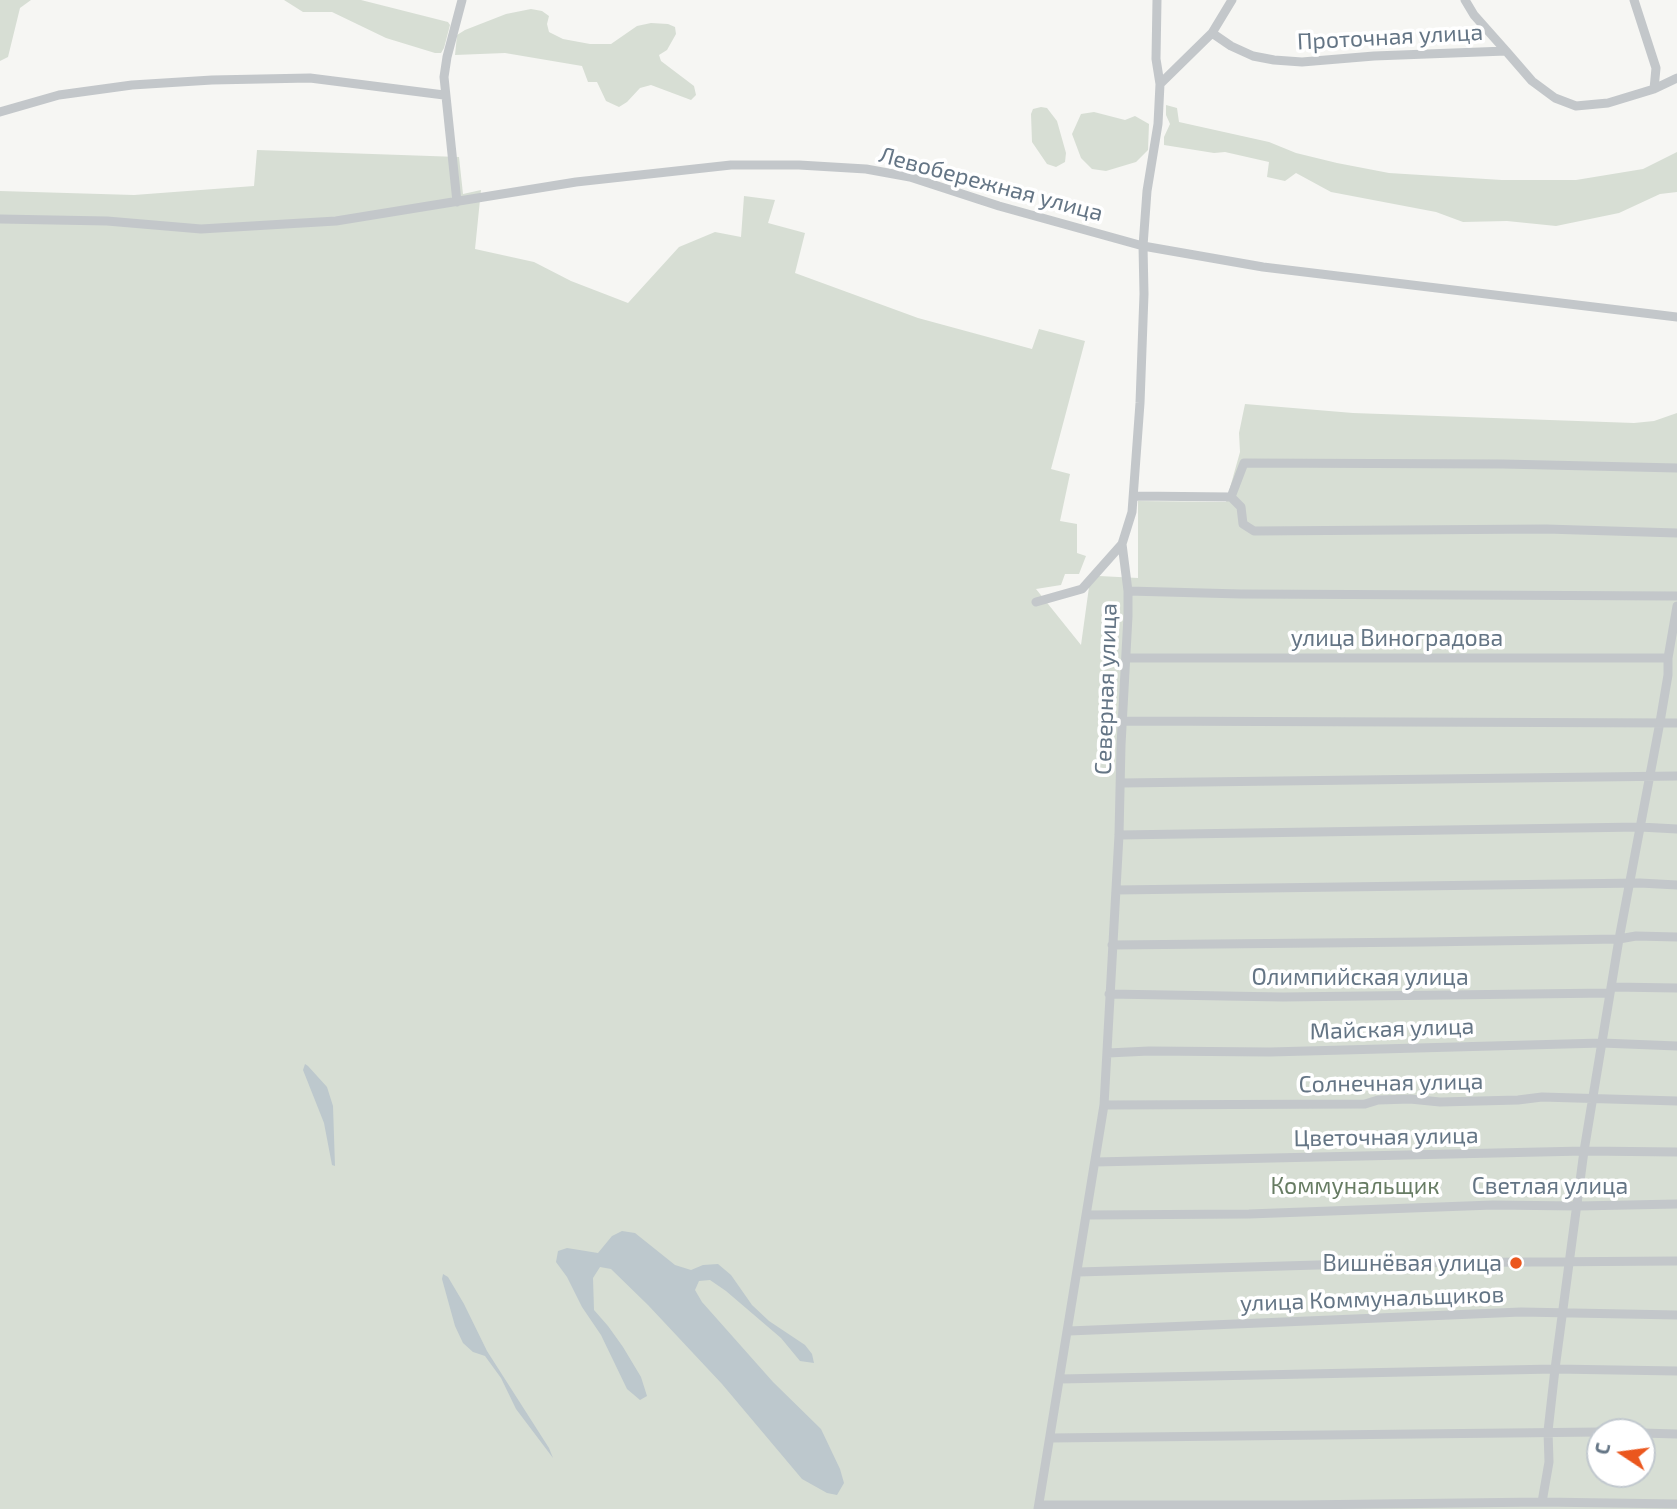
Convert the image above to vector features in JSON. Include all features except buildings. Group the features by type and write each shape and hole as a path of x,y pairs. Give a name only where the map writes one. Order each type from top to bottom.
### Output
{"street":[{"path":"457,202 444,95 447,57 462,0"},
{"path":"1036,602 1082,589 1122,544 1127,533 1134,496 1147,191 1160,84 1156,59 1157,0"},
{"path":"1160,84 1212,33 1232,0"},
{"path":"1465,0 1474,15 1506,51"},
{"path":"1634,0 1656,68 1654,89"},
{"name":"Проточная улица","path":"1212,33 1253,56 1288,61 1506,51 1532,81 1555,98 1576,106 1608,103 1654,89 1677,78"},
{"path":"0,112 59,95 132,85 212,80 310,78 444,95"},
{"name":"Левобережная улица","path":"0,219 107,221 201,229 336,221 553,185 672,170 772,165 853,168 910,177 999,206 1143,246 1263,267 1677,317"},
{"path":"1231,497 1244,463 1677,468"},
{"path":"1134,496 1231,497 1241,507 1243,524 1254,531 1546,529 1677,533"},
{"name":"Северная улица","path":"1039,1507 1104,1105 1126,658 1128,591 1122,544"},
{"path":"1128,591 1677,596"},
{"path":"1542,1502 1549,1462 1548,1431 1555,1369 1584,1152 1619,939 1660,722 1677,607"},
{"name":"улица Виноградова","path":"1126,658 1668,658"},
{"path":"1123,721 1677,723"},
{"path":"1121,783 1677,776"},
{"path":"1119,835 1640,827 1677,829"},
{"path":"1116,890 1677,885"},
{"path":"1112,945 1677,937"},
{"name":"Олимпийская улица","path":"1110,994 1283,997 1677,988"},
{"name":"Майская улица","path":"1108,1053 1270,1052 1602,1043 1677,1046"},
{"name":"Солнечная улица","path":"1104,1105 1365,1104 1378,1100 1440,1102 1542,1097 1677,1101"},
{"name":"Цветочная улица","path":"1096,1162 1677,1152"},
{"name":"Светлая улица","path":"1087,1215 1249,1214 1493,1205 1677,1204"},
{"path":"1078,1272 1571,1260 1677,1261"},
{"name":"улица Коммунальщиков","path":"1069,1331 1562,1312 1677,1315"},
{"path":"1060,1379 1555,1369 1677,1371"},
{"path":"1050,1438 1586,1432"},
{"path":"1656,1433 1677,1434"},
{"path":"1039,1507 1542,1502 1677,1504"}],"green space":[{"path":"0,0 31,0 20,8 8,57 0,61"},
{"path":"284,0 361,0 448,22 450,25 444,48 441,53 435,53 386,38 332,12 303,12"},
{"path":"531,9 542,11 549,16 549,32 563,39 590,44 611,44 637,26 651,23 675,27 676,34 667,50 659,55 661,61 694,86 696,95 691,100 651,85 640,88 619,107 606,101 597,82 588,82 582,66 505,53 455,55 457,35 465,30 506,14"},
{"path":"1166,105 1177,108 1179,122 1269,142 1296,153 1337,163 1389,173 1502,180 1576,180 1643,169 1677,152 1677,192 1660,194 1619,213 1556,226 1507,221 1463,222 1436,212 1331,192 1296,173 1285,181 1267,177 1269,162 1225,152 1214,153 1164,145 1164,137 1170,124"},
{"path":"1047,108 1057,121 1066,153 1065,162 1056,167 1047,164 1032,142 1031,114 1033,109"},
{"path":"1094,112 1125,120 1135,116 1149,124 1148,150 1136,162 1106,171 1092,169 1081,158 1072,134 1081,114"},
{"name":"Коммунальщик","path":"257,150 459,157 463,194 481,190 475,249 534,262 571,281 628,303 679,247 715,232 741,237 744,196 775,200 768,223 805,233 795,273 918,318 1032,349 1039,329 1085,341 1051,469 1070,474 1060,521 1077,524 1077,553 1086,556 1079,574 1065,574 1061,585 1036,589 1081,645 1089,587 1099,576 1138,578 1138,501 1226,502 1240,452 1239,433 1245,404 1353,413 1634,423 1654,421 1677,413 1677,1509 0,1509 0,191 134,195 254,186"}],"shaded area":[{"path":"305,1064 327,1087 333,1106 335,1166 332,1165 324,1123 303,1070"},
{"path":"622,1231 635,1233 675,1265 691,1270 703,1265 718,1264 731,1275 752,1305 769,1321 805,1345 812,1354 814,1363 800,1361 781,1338 726,1291 710,1280 699,1281 695,1290 702,1302 773,1382 821,1429 844,1483 837,1495 827,1493 802,1479 722,1384 648,1305 611,1269 600,1267 593,1278 594,1310 623,1347 641,1377 647,1396 640,1400 627,1389 601,1335 556,1262 558,1251 567,1248 598,1253 612,1236"},
{"path":"443,1274 448,1277 487,1351 553,1458 516,1409 501,1378 485,1356 473,1352 463,1343 455,1326"}],"place":[{"name":"Вишнёвая улица","path":"1516,1263"}]}
